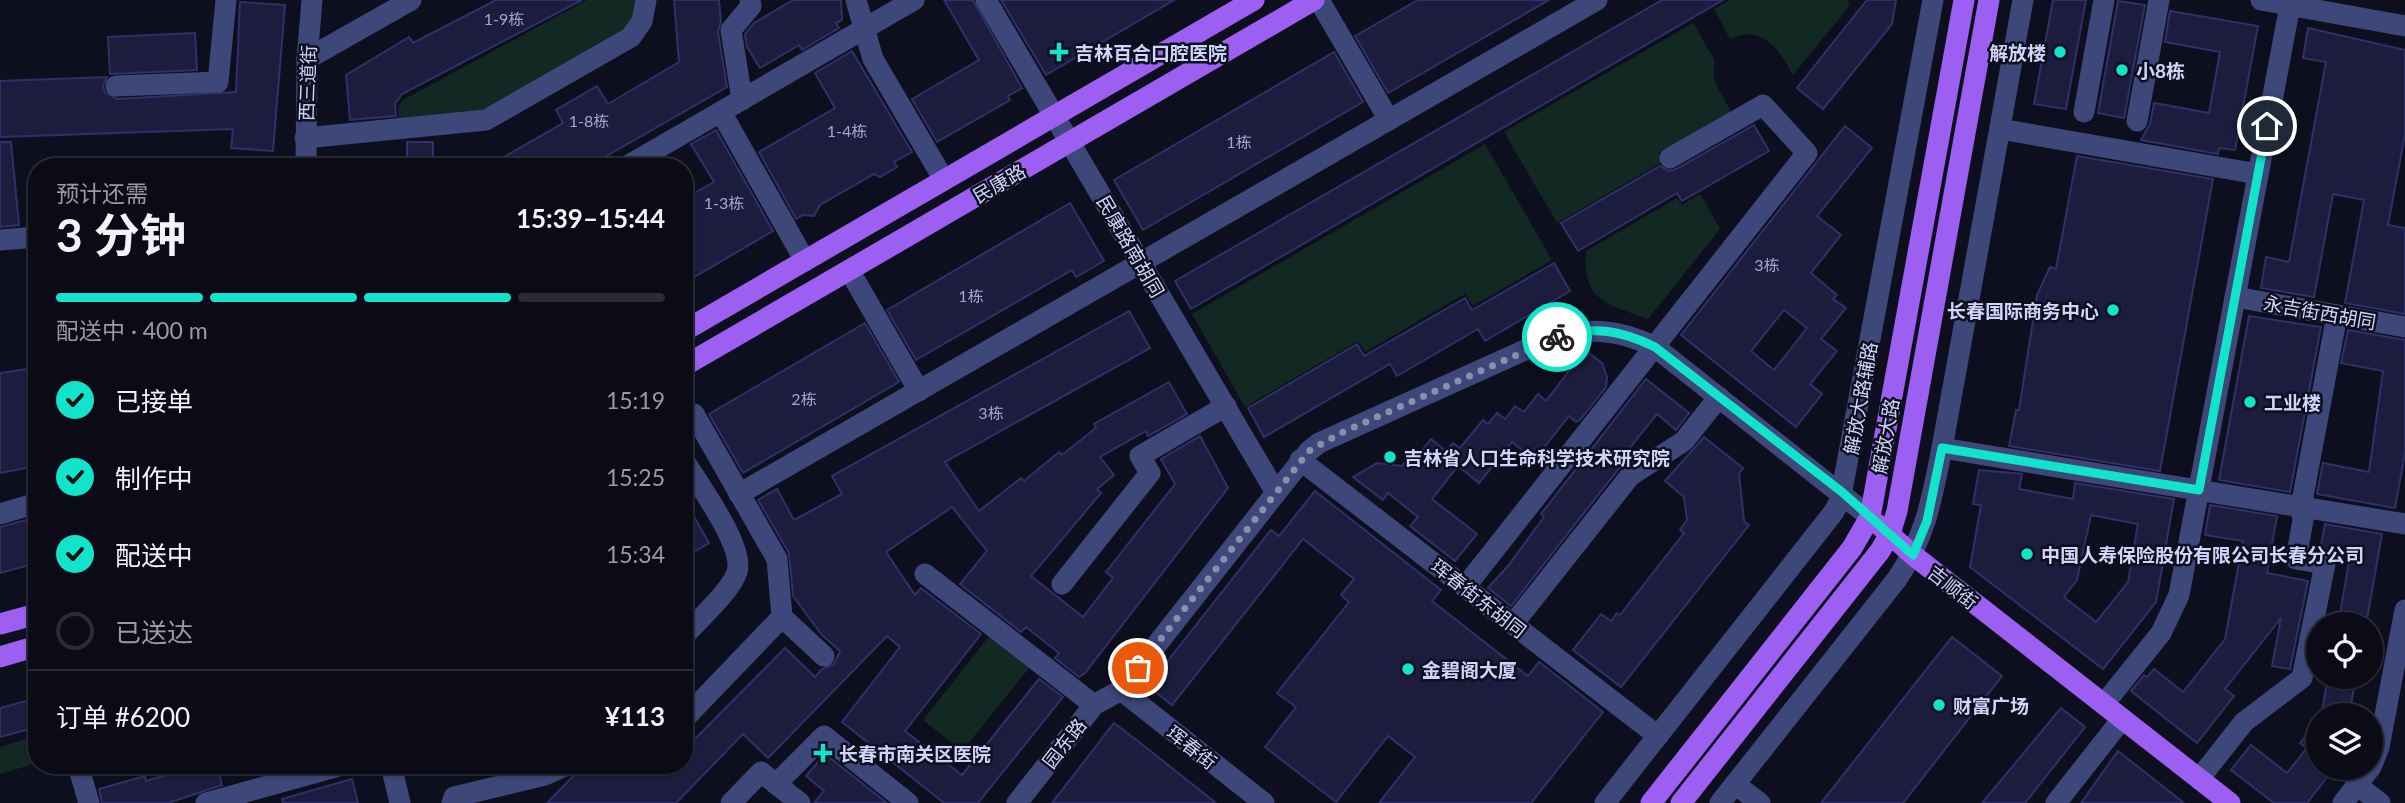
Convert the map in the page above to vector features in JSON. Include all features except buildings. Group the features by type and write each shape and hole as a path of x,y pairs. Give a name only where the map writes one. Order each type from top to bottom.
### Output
{"main road":[{"name":"民康路","path":"693,326 1254,0"},
{"name":"民康路","path":"693,361 1317,0"},
{"name":"解放大路","path":"1651,803 1852,548 1870,517 1964,0"},
{"name":"解放大路","path":"1682,803 1890,534 1897,511 1989,0"},
{"name":"吉顺街","path":"1870,517 1913,555 2230,803"},
{"path":"0,624 28,616"},
{"path":"0,657 28,649"}],"street":[{"path":"116,86 218,82 226,0"},
{"name":"西三道街","path":"306,158 307,59 312,0"},
{"path":"307,59 411,0"},
{"path":"305,138 486,120 631,37 642,21 646,0"},
{"path":"742,100 731,30 751,6 750,0"},
{"path":"856,0 873,59 944,180"},
{"path":"640,158 914,0"},
{"name":"民康路南胡同","path":"986,0 1275,491"},
{"path":"1317,0 1389,120"},
{"path":"740,494 1597,0"},
{"name":"解放大路辅路","path":"1605,803 1833,513 1842,492 1933,0"},
{"path":"1720,803 1913,555 1927,521 2023,0"},
{"path":"2084,112 2104,0"},
{"path":"2137,121 2160,0"},
{"path":"2261,0 2290,3 2405,26"},
{"path":"2104,704 2161,632 2174,608 2199,490 2290,3"},
{"path":"1465,587 1655,347 1669,324 1807,153 1763,105 1670,158"},
{"path":"721,112 805,261"},
{"path":"2000,129 2258,174"},
{"path":"0,240 28,238"},
{"path":"849,270 919,391"},
{"name":"永吉街西胡同","path":"2235,297 2405,327"},
{"path":"2199,779 2244,722 2295,686 2306,670 2325,564 2296,559 2303,520 2301,507 2337,315"},
{"name":"吉顺街","path":"1300,460 1319,443 1558,336 1590,330 1610,330 1632,336 1655,347 1842,492 1870,517"},
{"path":"1513,624 1630,476 1684,441 1719,397"},
{"path":"1062,584 1150,473 1140,456 1226,407"},
{"path":"693,415 776,559 782,617 824,656"},
{"path":"1942,448 2405,524"},
{"name":"园东路","path":"1017,803 1094,705 1121,690 1300,460"},
{"name":"珲春街东胡同","path":"1300,460 1658,736"},
{"path":"693,475 735,546 738,564 733,580 693,626"},
{"path":"0,514 28,506"},
{"path":"925,574 1094,705"},
{"path":"2383,737 2397,701 2405,610"},
{"path":"693,710 782,617"},
{"name":"珲春街","path":"1121,690 1264,803"},
{"path":"2056,803 2122,719"},
{"path":"776,784 824,736 908,803"},
{"path":"731,803 761,772 800,803"},
{"path":"81,774 89,803"},
{"path":"206,803 311,774"},
{"path":"393,774 400,803"},
{"path":"452,803 454,797 547,774"},
{"path":"2343,803 2361,780"},
{"path":"2369,780 2380,803"},
{"path":"1735,784 1760,803"}],"green space":[{"path":"587,0 642,0 635,26 487,115 399,124 398,106 403,100"},
{"path":"1730,0 1847,0 1850,5 1793,75 1776,48 1761,37 1752,34 1730,39 1714,9"},
{"path":"1693,23 1714,59 1714,80 1731,112 1659,153 1664,161 1557,223 1504,132"},
{"path":"1485,144 1552,260 1473,306 1465,294 1365,352 1358,341 1245,407 1192,314"},
{"path":"1700,194 1720,229 1648,319 1610,304 1593,291 1588,281 1586,251 1677,198 1682,205"},
{"path":"990,635 1030,667 962,751 923,720"},
{"path":"28,739 28,766 0,774 0,747"}],"way so far":[{"path":"1138,668 1300,460 1319,443 1557,337"}],"place":[{"name":"吉林百合口腔医院","path":"1059,52"},
{"name":"解放楼","path":"2060,52"},
{"name":"小8栋","path":"2122,70"},
{"name":"长春国际商务中心","path":"2113,310"},
{"name":"工业楼","path":"2250,402"},
{"name":"吉林省人口生命科学技术研究院","path":"1390,457"},
{"name":"中国人寿保险股份有限公司长春分公司","path":"2027,554"},
{"name":"金碧阁大厦","path":"1408,669"},
{"name":"财富广场","path":"1939,705"},
{"name":"长春市南关区医院","path":"823,753"}],"route":[{"path":"1557,337 1590,330 1610,330 1632,336 1655,347 1842,492 1913,555 1927,521 1942,448 2199,490 2267,126"}]}
